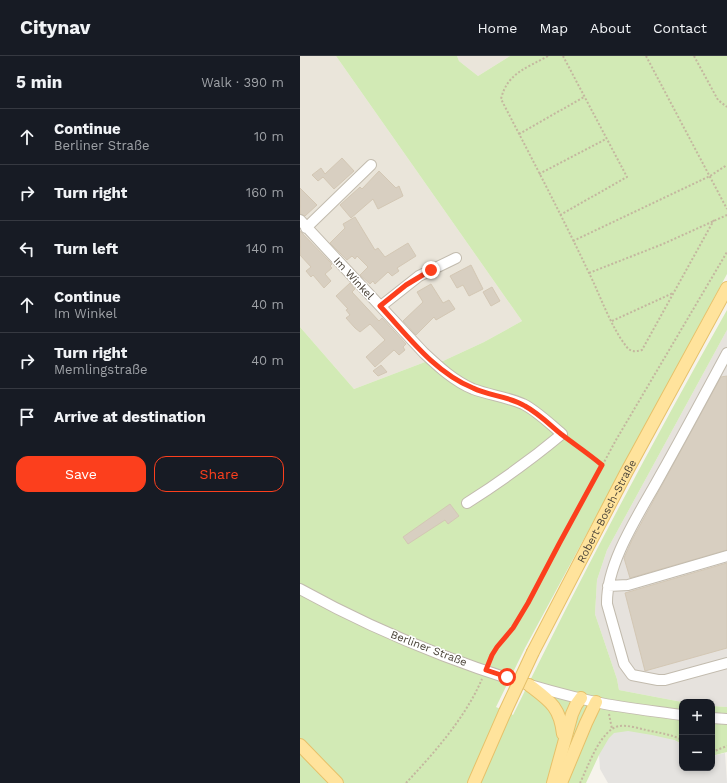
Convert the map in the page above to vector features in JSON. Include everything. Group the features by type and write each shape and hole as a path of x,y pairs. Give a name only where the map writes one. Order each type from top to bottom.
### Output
{"main road":[{"name":"Robert-Bosch-Straße","path":"472,781 533,652 626,473 727,288"},
{"path":"529,685 547,699 555,708 561,720 564,740"},
{"path":"553,783 572,714 581,698"},
{"path":"561,783 586,723 602,703"},
{"path":"300,745 336,783"},
{"path":"300,755 328,783"}],"street":[{"path":"303,224 371,165"},
{"name":"Im Winkel","path":"303,224 424,354 438,367 456,380 474,389 523,404 562,434"},
{"path":"380,306 419,276 456,258"},
{"path":"727,352 621,549 608,586 607,604 624,664 632,675 665,680 727,663"},
{"path":"467,503 501,482 562,434"},
{"path":"608,586 628,584 727,556"},
{"name":"Berliner Straße","path":"300,589 321,601 400,638 429,650 529,685 602,703 679,715"},
{"path":"715,718 727,719"}],"path":[{"path":"548,56 515,75 508,82 501,99 626,348 636,352 642,350 714,220"},
{"path":"560,215 627,177 563,56"},
{"path":"646,56 727,209"},
{"path":"694,56 718,100 727,106"},
{"path":"519,134 584,97"},
{"path":"539,174 606,138"},
{"path":"573,241 710,176 727,165"},
{"path":"589,273 663,244 727,215"},
{"path":"406,783 450,732 474,695 492,655 513,628 528,603 620,433 727,252"},
{"path":"612,321 674,293"},
{"path":"562,434 602,465"},
{"path":"602,703 612,729"},
{"path":"580,783 602,740 607,732 612,729 619,726 627,726 674,736 679,738"},
{"path":"715,751 727,746"}],"shaded area":[{"path":"300,56 336,56 522,321 484,342 443,361 425,362 354,389 300,327"},
{"path":"457,56 510,56 478,76 459,61"},
{"path":"727,330 727,707 715,706 715,699 679,699 679,701 619,690 617,679 595,614 597,580 607,550"},
{"path":"628,731 652,735 679,742 679,771 715,771 715,755 725,753 727,783 608,783 600,769 599,755 609,738 614,733"}],"green space":[{"path":"336,56 457,56 459,61 478,76 510,56 727,56 727,274 525,648 496,707 513,715 617,511 727,310 727,330 607,550 597,580 595,614 617,679 619,690 679,701 679,742 674,740 599,755 586,783 300,783 300,327 354,389 425,362 443,361 484,342 522,321"},
{"path":"715,706 727,707 727,752 715,755"}],"building":[{"path":"342,158 354,171 334,189 323,177 318,181 312,175 321,168 325,174"},
{"path":"379,171 396,188 399,186 403,196 378,209 373,199 351,218 340,205 360,187 362,189"},
{"path":"300,188 317,205 305,216 300,214"},
{"path":"355,217 375,250 378,248 385,257 408,243 416,256 397,268 399,271 392,276 388,272 375,284 373,281 370,284 360,275 368,267 357,256 355,259 352,256 347,260 330,243 345,228 343,224"},
{"path":"300,231 332,264 330,266 332,268 325,274 331,281 324,288 313,275 311,277 306,271 311,267 300,255"},
{"path":"471,265 483,289 469,296 463,285 457,288 450,276"},
{"path":"350,283 355,289 352,292 379,321 382,318 406,344 403,347 405,350 399,355 394,350 375,367 366,357 385,340 370,324 360,332 346,318 350,315 346,310 348,309 336,296"},
{"path":"431,284 443,303 449,300 455,309 436,320 434,317 416,335 403,321 423,302 417,292"},
{"path":"492,287 500,301 491,306 483,292"},
{"path":"381,365 387,372 378,376 373,371"},
{"path":"727,376 727,550 630,578 624,558 632,540 721,377"},
{"path":"450,504 459,516 448,524 445,520 408,544 403,537"},
{"path":"727,563 727,648 645,671 625,593"}],"route":[{"path":"431,270 406,285 380,306 424,354 438,367 456,380 474,389 523,404 602,465 528,603 513,628 492,655 486,670 507,677"}]}
